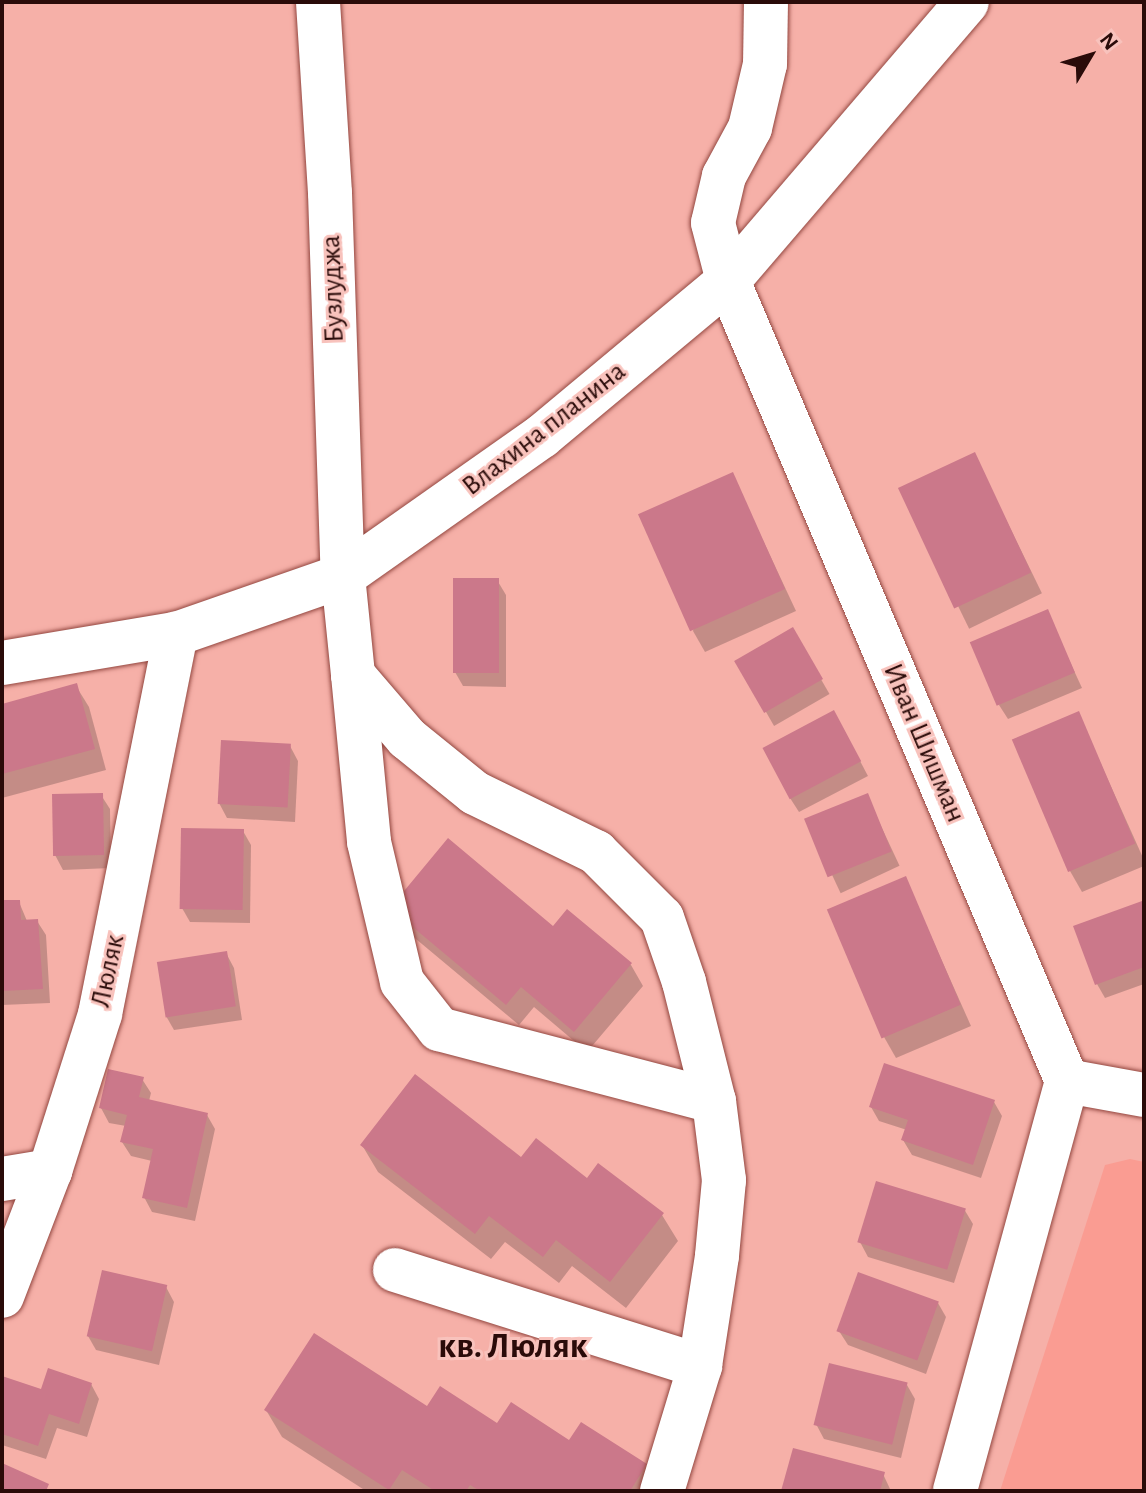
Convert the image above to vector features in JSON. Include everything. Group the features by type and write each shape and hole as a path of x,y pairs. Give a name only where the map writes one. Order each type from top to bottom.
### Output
{"street":[{"name":"Бузлуджа","path":"318,2 330,193 343,576 369,842 402,982 439,1029 714,1101"},
{"name":"Иван Шишман","path":"766,2 765,64 750,128 724,176 713,223 728,281 1067,1081"},
{"name":"Влахина планина","path":"2,663 176,634 343,576 542,436 728,281 967,2"},
{"name":"Люляк","path":"2,1296 50,1171 100,1014 176,634"},
{"path":"353,675 407,738 475,793 596,852 662,918 684,982 714,1101 724,1180 700,1366 662,1491"},
{"path":"955,1491 1067,1081 1144,1095"},
{"path":"2,1179 50,1171"},
{"path":"395,1270 700,1366"}],"shaded area":[{"path":"1130,1159 1144,1162 1144,1491 1000,1491 1105,1165"}],"building":[{"path":"975,452 1031,573 954,608 898,488"},
{"path":"733,472 785,589 690,631 638,514"},
{"path":"453,578 499,578 499,673 453,673"},
{"path":"1048,609 1075,673 997,706 970,642"},
{"path":"793,627 823,679 764,713 734,661"},
{"path":"77,683 95,749 2,774 2,704"},
{"path":"834,710 861,761 790,799 762,748"},
{"path":"1079,711 1135,844 1068,872 1012,740"},
{"path":"221,740 291,744 288,808 218,804"},
{"path":"103,793 104,855 53,856 52,794"},
{"path":"868,793 892,851 828,877 804,819"},
{"path":"181,828 244,829 243,910 180,909"},
{"path":"448,838 553,926 567,909 632,963 574,1032 521,987 506,1005 390,908"},
{"path":"906,876 961,1005 882,1038 827,910"},
{"path":"2,900 20,900 21,920 38,919 43,989 2,991"},
{"path":"1142,901 1144,967 1095,985 1073,926"},
{"path":"227,951 236,1006 166,1017 157,962"},
{"path":"884,1063 995,1100 973,1165 901,1140 908,1120 869,1107"},
{"path":"108,1069 144,1077 139,1097 208,1113 187,1208 142,1198 153,1149 120,1142 127,1115 99,1108"},
{"path":"415,1074 521,1157 536,1138 587,1178 598,1163 664,1213 610,1282 556,1240 543,1257 489,1216 475,1234 360,1145"},
{"path":"876,1181 966,1208 947,1270 857,1242"},
{"path":"102,1270 167,1285 152,1351 87,1336"},
{"path":"858,1272 939,1301 917,1361 836,1331"},
{"path":"314,1333 427,1406 440,1386 497,1423 511,1402 569,1440 581,1422 647,1464 630,1491 480,1491 470,1485 466,1491 435,1491 402,1470 389,1490 264,1410"},
{"path":"829,1363 908,1383 892,1445 814,1425"},
{"path":"48,1368 92,1383 79,1424 49,1414 38,1446 2,1434 2,1376 41,1389"},
{"path":"793,1448 885,1472 880,1491 781,1491"},
{"path":"2,1463 49,1484 46,1491 2,1491"}],"district":[{"name":"кв. Люляк","path":"513,1347"}]}
